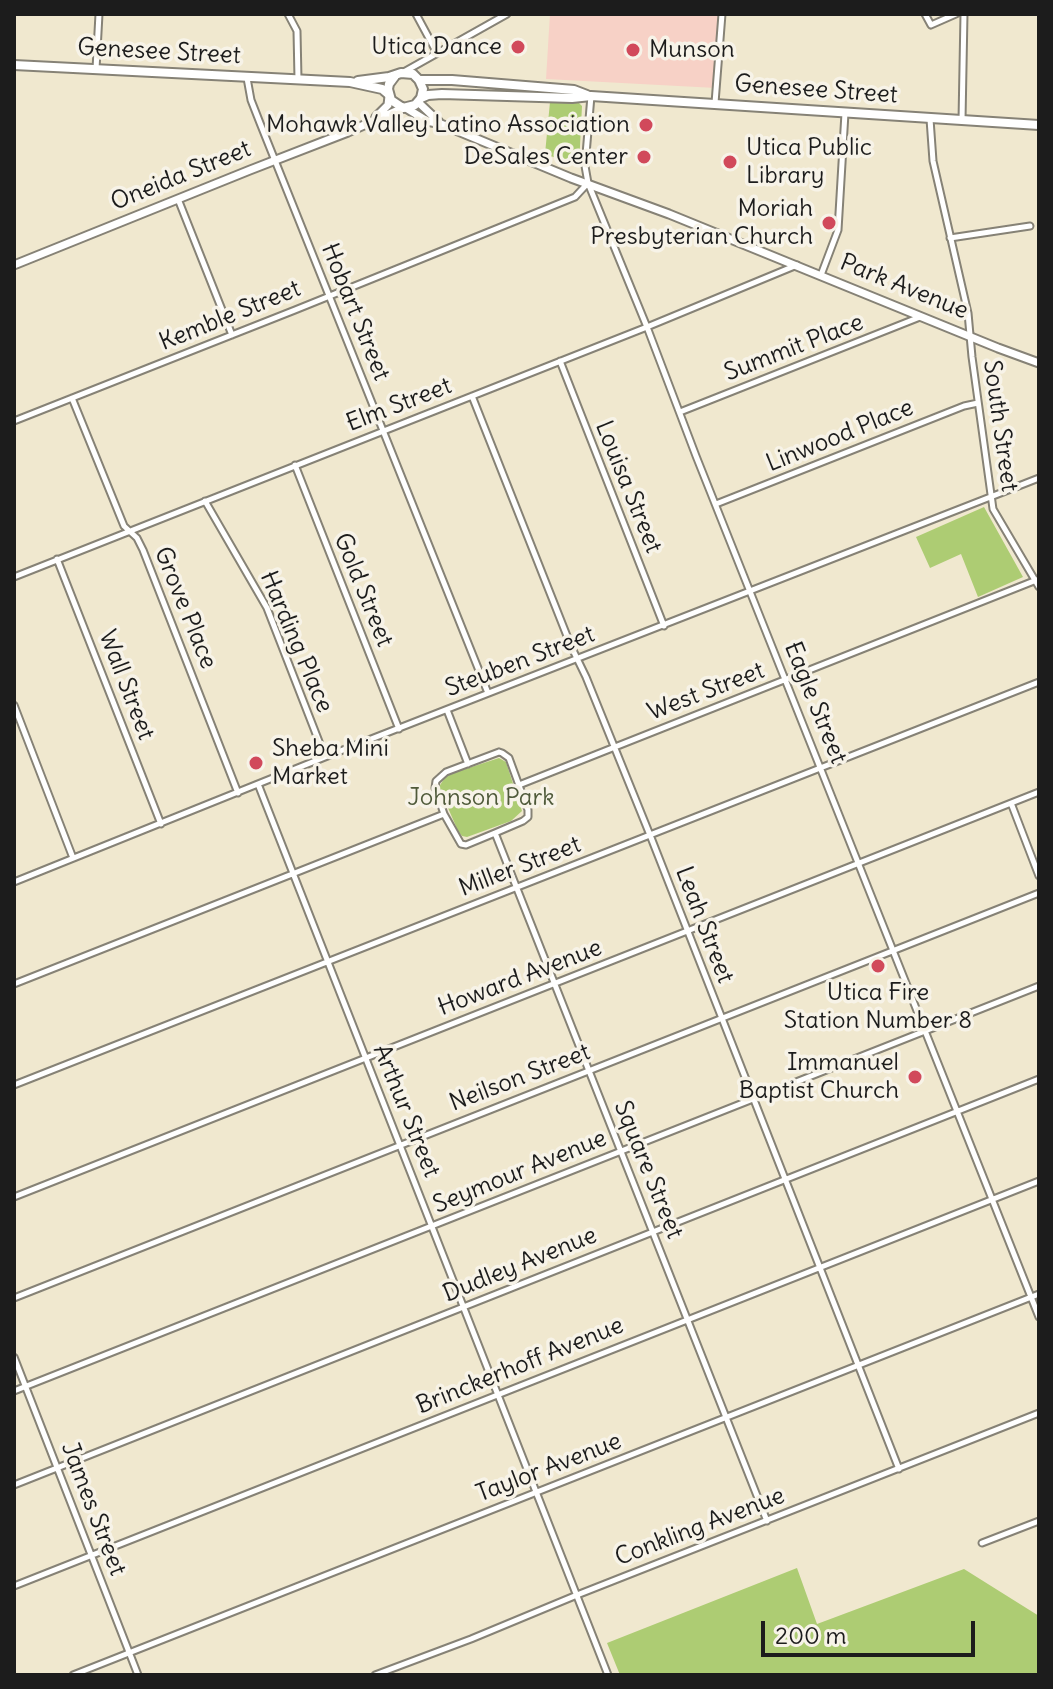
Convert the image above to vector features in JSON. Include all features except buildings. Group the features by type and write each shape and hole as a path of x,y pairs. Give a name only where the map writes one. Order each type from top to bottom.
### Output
{"main road":[{"name":"Genesee Street","path":"14,65 350,82 382,89 388,95"},
{"path":"413,74 418,79 423,89 420,100 405,108 394,104 388,95 389,84 398,75 413,74"},
{"name":"Genesee Street","path":"350,82 398,75"},
{"name":"Genesee Street","path":"418,79 574,90 591,96"},
{"name":"Genesee Street","path":"420,100 428,95 442,94 591,96 1039,125"}],"street":[{"path":"96,69 99,14"},
{"path":"288,14 297,31 298,79"},
{"path":"416,14 437,53"},
{"path":"398,75 507,14"},
{"path":"714,104 722,14"},
{"path":"925,14 931,25 956,14"},
{"path":"962,120 964,14"},
{"path":"418,79 416,72 423,61"},
{"name":"Hobart Street","path":"247,77 251,100 488,693"},
{"name":"Oneida Street","path":"364,126 388,105 388,95"},
{"name":"Eagle Street","path":"591,96 585,166 588,183 1039,1317"},
{"name":"Park Avenue","path":"420,100 441,124"},
{"name":"Oneida Street","path":"14,265 405,108"},
{"name":"Park Avenue","path":"405,108 427,121 669,214 1039,363"},
{"path":"821,275 838,230 845,112"},
{"name":"South Street","path":"930,118 933,161 968,313 993,509 1039,587"},
{"name":"Kemble Street","path":"14,421 575,197 588,183"},
{"path":"178,199 232,335"},
{"path":"950,238 1030,226"},
{"name":"Elm Street","path":"14,577 797,265"},
{"name":"Summit Place","path":"680,412 921,317"},
{"name":"Louisa Street","path":"560,361 664,626"},
{"name":"Leah Street","path":"472,396 650,835 899,1469"},
{"name":"Grove Place","path":"72,398 124,526 137,538 143,550 238,793"},
{"name":"Linwood Place","path":"716,504 978,403"},
{"name":"Gold Street","path":"295,465 399,729"},
{"name":"Steuben Street","path":"14,882 1039,478"},
{"name":"Harding Place","path":"205,501 267,608 325,757"},
{"name":"Wall Street","path":"57,559 161,824"},
{"name":"West Street","path":"519,785 1037,580"},
{"name":"Miller Street","path":"14,1085 1039,682"},
{"path":"14,705 73,858"},
{"path":"447,710 468,764"},
{"path":"502,753 509,758 519,785 528,817 466,845 461,844 444,814 435,788 436,781 446,772 502,753"},
{"name":"Arthur Street","path":"258,784 608,1675"},
{"name":"Howard Avenue","path":"14,1197 1039,792"},
{"path":"1011,803 1039,876"},
{"path":"14,984 444,814"},
{"name":"Square Street","path":"495,833 767,1521"},
{"name":"Neilson Street","path":"14,1298 1039,893"},
{"name":"Seymour Avenue","path":"14,1391 1039,986"},
{"name":"Dudley Avenue","path":"14,1485 1039,1079"},
{"name":"Brinckerhoff Avenue","path":"14,1586 1039,1181"},
{"name":"Taylor Avenue","path":"73,1675 1039,1294"},
{"name":"James Street","path":"14,1357 138,1675"},
{"name":"Conkling Avenue","path":"375,1675 1039,1413"},
{"path":"982,1543 1039,1521"}],"shaded area":[{"name":"Munson","path":"550,14 722,14 716,88 546,79"}],"green space":[{"path":"550,102 579,103 582,106 579,166 545,154"},
{"path":"984,507 1023,577 978,597 961,554 930,568 916,537"},
{"name":"Johnson Park","path":"499,758 506,762 522,811 511,821 467,837 462,836 439,787 447,775"},
{"path":"797,1568 817,1624 964,1569 1039,1616 1039,1675 620,1675 607,1643"}],"place":[{"name":"Utica Dance","path":"518,47"},
{"name":"Munson","path":"633,50"},
{"name":"Mohawk Valley Latino Association","path":"646,125"},
{"name":"DeSales Center","path":"644,157"},
{"name":"Utica Public Library","path":"730,162"},
{"name":"Moriah Presbyterian Church","path":"829,223"},
{"name":"Sheba Mini Market","path":"256,763"},
{"name":"Utica Fire Station Number 8","path":"878,966"},
{"name":"Immanuel Baptist Church","path":"915,1077"}]}
